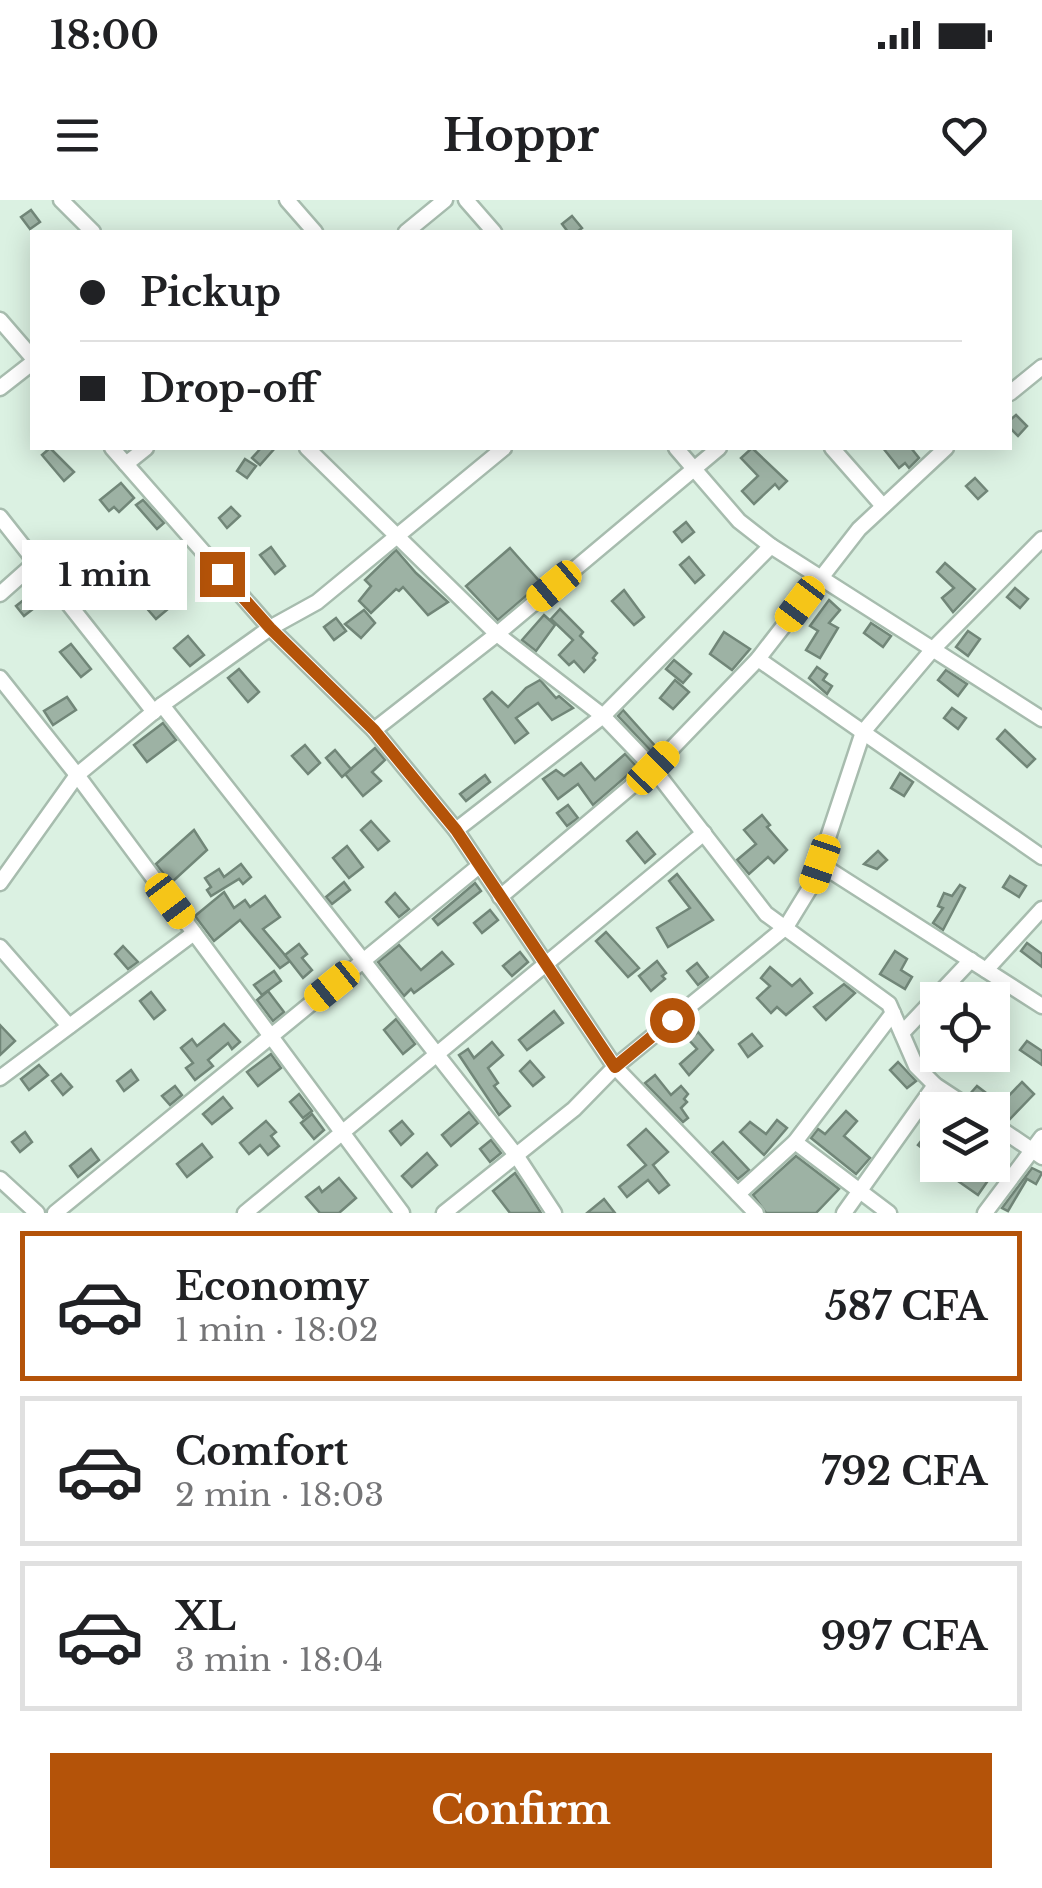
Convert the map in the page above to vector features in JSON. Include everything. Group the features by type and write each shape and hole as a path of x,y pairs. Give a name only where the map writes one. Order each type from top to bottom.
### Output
{"street":[{"path":"61,200 91,230"},
{"path":"287,200 313,230"},
{"path":"408,230 445,200"},
{"path":"466,200 492,230"},
{"path":"0,320 30,358"},
{"path":"0,388 30,362"},
{"path":"1012,391 1042,367"},
{"path":"114,450 270,628 374,730 456,830 615,1067 756,1213"},
{"path":"126,464 144,450"},
{"path":"309,450 497,634 603,716 653,768 766,914 889,1004 916,1066 946,1092"},
{"path":"0,883 77,776 158,708 270,628 316,602 499,450"},
{"path":"678,450 739,521 771,546 1042,719"},
{"path":"374,730 497,634 716,450"},
{"path":"834,450 883,506"},
{"path":"500,897 653,768 758,659 859,529 944,450"},
{"path":"0,517 364,961 516,1155 554,1213"},
{"path":"444,1213 574,1109 615,1067 786,927 813,883 863,732 933,649 1042,539"},
{"path":"456,830 603,716 771,546"},
{"path":"0,594 36,562"},
{"path":"758,659 1042,857"},
{"path":"0,678 402,1213"},
{"path":"245,1213 704,833"},
{"path":"820,864 1042,1006"},
{"path":"55,1213 480,866"},
{"path":"986,970 1042,909"},
{"path":"0,1078 194,933"},
{"path":"0,947 69,1026"},
{"path":"902,1033 971,960"},
{"path":"738,1194 795,1142 893,1014"},
{"path":"844,1213 935,1085"},
{"path":"1010,1136 1037,1153"},
{"path":"986,1213 1037,1153 1042,1137"},
{"path":"795,1142 889,1213"},
{"path":"0,1178 36,1213"}],"building":[{"path":"31,210 40,222 30,229 21,217"},
{"path":"572,216 582,228 566,230 562,224"},
{"path":"1016,415 1027,426 1018,436 1012,430 1012,418"},
{"path":"52,450 74,472 64,481 42,455"},
{"path":"259,450 273,450 260,465 252,458"},
{"path":"754,450 787,481 779,489 775,484 754,504 742,491 758,476 741,458"},
{"path":"885,450 913,450 919,458 909,468 905,463 899,468"},
{"path":"245,459 256,466 247,478 237,471"},
{"path":"975,478 987,491 978,499 966,486"},
{"path":"121,483 134,498 119,512 114,507 109,511 100,500"},
{"path":"143,500 164,523 157,529 136,505"},
{"path":"231,507 240,516 227,528 219,518"},
{"path":"686,522 694,532 682,542 674,532"},
{"path":"271,547 285,566 275,574 260,555"},
{"path":"510,548 541,583 498,620 466,586"},
{"path":"396,550 448,602 428,615 403,587 371,613 359,601 371,586 365,580"},
{"path":"689,557 704,575 695,583 680,565"},
{"path":"945,563 975,589 953,612 942,598 954,588 937,572"},
{"path":"162,588 175,603 156,619 143,604"},
{"path":"1015,588 1028,599 1020,608 1007,597"},
{"path":"624,590 644,617 634,625 612,601"},
{"path":"30,595 38,605 24,616 16,606"},
{"path":"829,600 840,610 829,623 838,628 820,658 806,650 818,631 810,626"},
{"path":"560,609 597,653 584,672 574,661 569,665 559,655 573,640 551,619"},
{"path":"364,610 375,623 361,638 345,624"},
{"path":"544,615 555,625 536,651 522,640"},
{"path":"336,618 346,631 334,640 324,627"},
{"path":"871,623 891,636 883,647 864,633"},
{"path":"968,631 980,639 968,656 956,647"},
{"path":"724,632 750,649 732,670 710,654"},
{"path":"188,636 204,655 190,666 174,648"},
{"path":"71,644 91,669 81,677 60,652"},
{"path":"674,660 691,674 683,683 666,669"},
{"path":"817,667 827,674 823,680 832,686 827,694 809,678"},
{"path":"239,669 259,692 248,702 228,678"},
{"path":"946,670 967,684 958,696 938,680"},
{"path":"540,680 556,698 559,696 573,708 552,720 538,703 516,718 528,733 515,743 484,699 492,692 508,707"},
{"path":"675,680 689,692 673,709 660,698"},
{"path":"67,697 76,710 53,725 44,711"},
{"path":"952,708 966,718 958,729 944,718"},
{"path":"623,710 657,748 653,753 618,716"},
{"path":"163,723 176,740 147,762 134,745"},
{"path":"1005,730 1035,759 1027,767 997,739"},
{"path":"305,745 320,763 308,774 292,756"},
{"path":"375,748 385,760 372,772 381,781 363,796 345,774"},
{"path":"335,750 351,769 342,777 326,758"},
{"path":"625,754 637,767 593,805 578,784 558,799 543,779 556,770 564,776 581,763 595,780"},
{"path":"900,773 913,782 904,796 891,788"},
{"path":"485,775 490,782 466,801 460,794"},
{"path":"568,805 578,818 567,826 557,813"},
{"path":"762,815 787,850 774,863 768,857 749,874 737,860 756,844 744,830"},
{"path":"371,821 389,841 378,850 361,830"},
{"path":"194,830 207,850 171,883 156,864"},
{"path":"637,832 655,854 645,863 627,841"},
{"path":"347,846 363,867 349,878 333,858"},
{"path":"878,851 887,860 877,869 864,864"},
{"path":"241,864 251,877 243,884 239,879 211,896 205,878 219,869 224,877"},
{"path":"677,874 713,920 668,947 657,928 690,908 669,881"},
{"path":"1010,876 1026,886 1019,897 1003,887"},
{"path":"344,882 350,890 332,904 326,897"},
{"path":"475,883 481,891 438,925 433,919"},
{"path":"960,885 965,888 943,930 933,923 943,908 938,906 944,893 952,896"},
{"path":"224,892 234,908 245,900 250,907 265,896 280,917 263,929 290,961 280,968 240,920 214,941 195,916"},
{"path":"395,893 409,909 399,917 386,902"},
{"path":"490,910 498,920 482,933 474,923"},
{"path":"606,932 639,968 628,977 596,941"},
{"path":"1027,943 1042,954 1042,967 1021,951"},
{"path":"299,944 307,954 302,958 312,970 303,978 285,955"},
{"path":"399,945 421,970 442,952 453,964 404,996 378,962"},
{"path":"123,946 138,962 128,969 115,954"},
{"path":"895,951 907,959 901,970 912,977 905,989 880,974"},
{"path":"520,952 528,962 512,976 503,966"},
{"path":"657,961 666,973 662,976 665,979 651,991 639,976"},
{"path":"697,963 708,977 698,985 687,971"},
{"path":"770,967 792,986 800,979 812,993 786,1015 777,1007 771,1013 757,998 770,986 761,978"},
{"path":"274,971 281,981 262,995 254,985"},
{"path":"844,984 855,993 826,1020 814,1007"},
{"path":"268,991 284,1012 273,1021 257,1000"},
{"path":"151,992 165,1010 154,1019 140,1001"},
{"path":"554,1011 563,1023 527,1050 519,1040"},
{"path":"396,1019 415,1044 403,1054 384,1030"},
{"path":"224,1024 240,1042 232,1049 228,1043 208,1060 213,1066 195,1080 186,1068 193,1063 181,1048 192,1039 197,1046"},
{"path":"0,1025 15,1041 0,1055"},
{"path":"698,1032 713,1050 689,1075 680,1064 697,1049 689,1040"},
{"path":"752,1034 762,1046 748,1057 739,1044"},
{"path":"1027,1041 1042,1051 1042,1065 1020,1050"},
{"path":"492,1042 503,1055 488,1068 498,1083 494,1086 510,1106 499,1115 459,1055 468,1049 474,1058"},
{"path":"271,1054 281,1068 258,1086 247,1072"},
{"path":"530,1061 544,1077 533,1086 520,1071"},
{"path":"898,1062 916,1081 907,1088 890,1070"},
{"path":"39,1065 48,1075 29,1090 21,1079"},
{"path":"131,1070 138,1080 124,1091 117,1081"},
{"path":"61,1074 72,1087 63,1095 52,1081"},
{"path":"655,1075 671,1095 681,1086 688,1094 681,1108 688,1118 683,1122 645,1083"},
{"path":"1022,1082 1034,1094 1010,1119 1010,1094"},
{"path":"175,1086 182,1095 170,1105 162,1096"},
{"path":"299,1094 312,1111 303,1118 290,1102"},
{"path":"223,1097 232,1108 212,1124 203,1114"},
{"path":"846,1111 857,1121 844,1136 870,1158 856,1174 811,1138 818,1129 825,1134"},
{"path":"469,1112 478,1123 451,1146 442,1135"},
{"path":"312,1114 324,1130 314,1139 301,1123"},
{"path":"777,1120 787,1128 764,1155 740,1132 750,1122 766,1134"},
{"path":"266,1121 276,1132 271,1136 279,1146 268,1155 260,1145 249,1154 240,1143"},
{"path":"402,1121 413,1134 401,1145 390,1131"},
{"path":"646,1129 668,1152 653,1165 669,1185 659,1193 648,1180 627,1197 619,1187 646,1165 628,1145"},
{"path":"25,1132 32,1142 20,1152 12,1142"},
{"path":"491,1140 501,1153 490,1162 480,1149"},
{"path":"723,1142 749,1170 738,1179 712,1152"},
{"path":"202,1144 212,1157 187,1177 177,1164"},
{"path":"91,1149 99,1160 78,1177 70,1166"},
{"path":"427,1153 437,1165 412,1187 402,1176"},
{"path":"796,1156 839,1189 816,1213 766,1213 753,1195"},
{"path":"1032,1168 1042,1173 1036,1184 1027,1179 1008,1211 1002,1208"},
{"path":"515,1173 541,1213 510,1213 493,1191"},
{"path":"339,1178 356,1198 339,1213 320,1213 306,1197 319,1187 322,1192"},
{"path":"959,1182 987,1182 978,1195"},
{"path":"604,1199 615,1213 587,1213"}],"route":[{"path":"222,574 270,628 374,730 456,830 615,1067 672,1020"}]}
